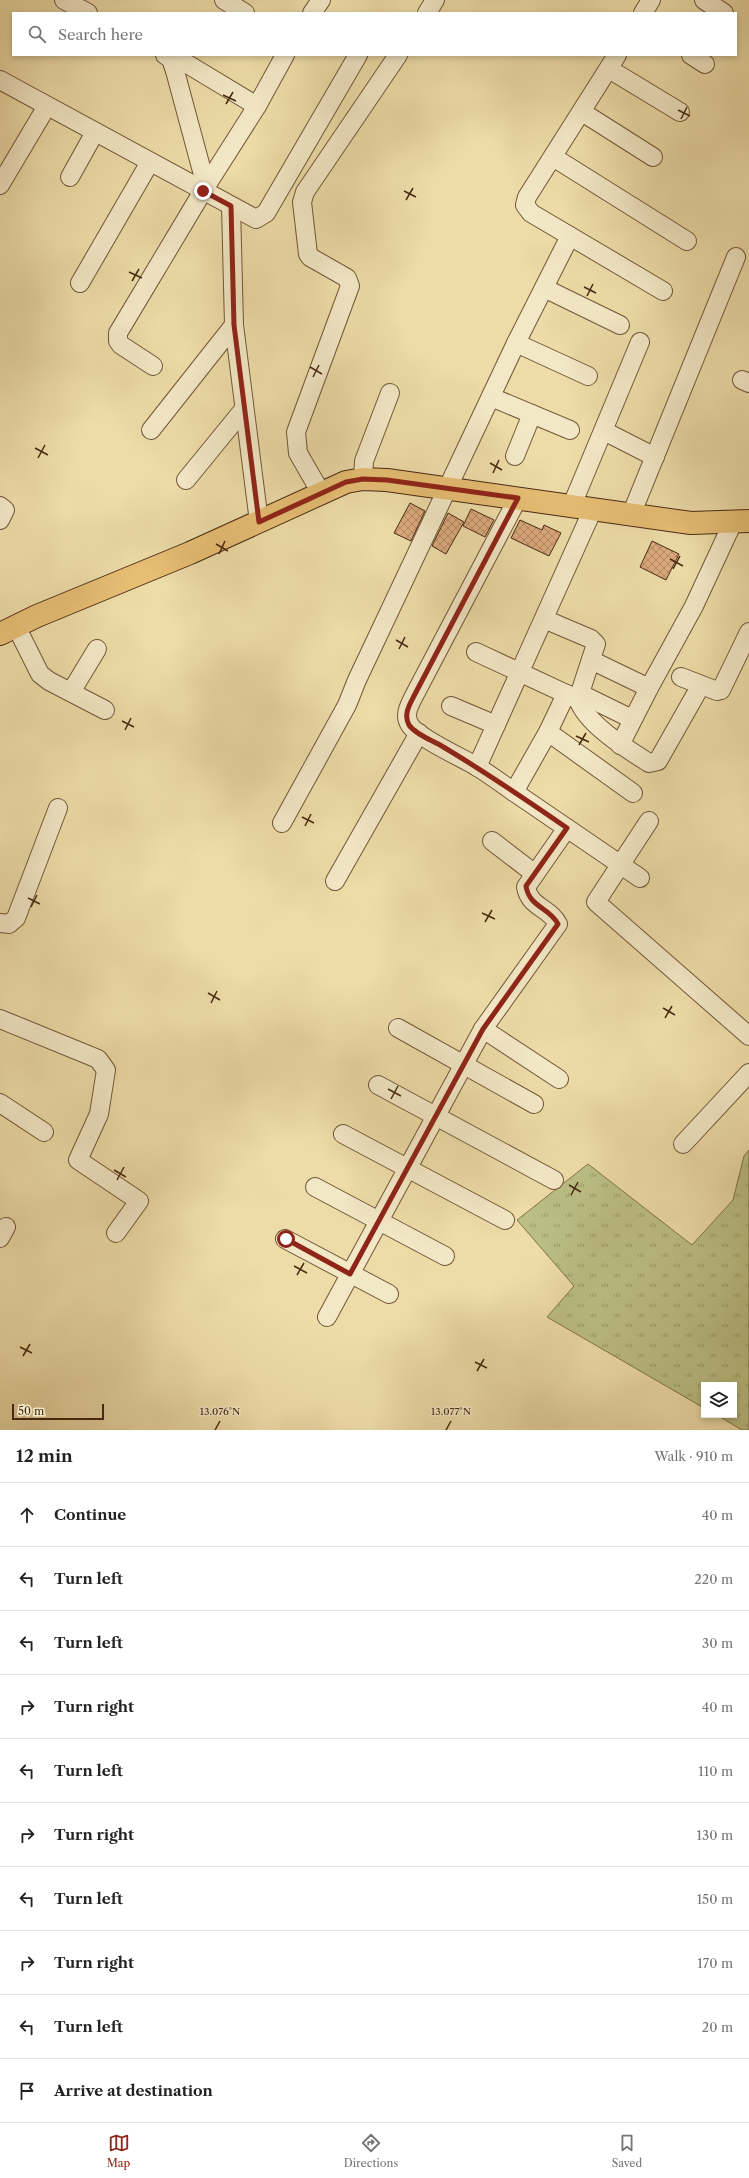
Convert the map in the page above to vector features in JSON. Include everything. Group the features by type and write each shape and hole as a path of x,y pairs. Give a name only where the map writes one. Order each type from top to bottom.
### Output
{"main road":[{"path":"8,630 259,522 346,482 363,479 387,480 691,523 741,521"}],"street":[{"path":"64,0 86,12"},
{"path":"224,0 244,12"},
{"path":"313,12 321,0"},
{"path":"428,12 435,0"},
{"path":"644,12 652,0"},
{"path":"704,0 722,12"},
{"path":"166,56 171,59 176,71 204,189"},
{"path":"153,366 121,345 118,341 118,333 204,189 257,106 284,56"},
{"path":"0,81 150,162 204,189 231,206 256,219 264,216 357,56"},
{"path":"322,493 298,453 296,432 350,286 347,278 310,257 308,254 302,202 306,192 397,56"},
{"path":"184,62 257,106"},
{"path":"663,291 531,213 525,205 527,197 613,62 680,112"},
{"path":"0,185 47,106"},
{"path":"582,112 652,157"},
{"path":"70,177 95,132"},
{"path":"553,157 687,241"},
{"path":"80,283 150,162"},
{"path":"231,206 234,325 259,522"},
{"path":"282,823 347,705 357,680 516,343 570,236"},
{"path":"631,515 736,257"},
{"path":"544,288 620,325"},
{"path":"151,430 234,325"},
{"path":"477,767 544,619 583,507 604,431 640,342"},
{"path":"516,343 588,376"},
{"path":"363,479 364,461 390,393"},
{"path":"491,397 570,430"},
{"path":"186,480 244,409"},
{"path":"515,456 532,414"},
{"path":"604,431 655,457"},
{"path":"518,498 407,710 406,716 410,726 419,733 477,767 640,878"},
{"path":"0,506 5,510 0,520"},
{"path":"620,745 632,719 741,521"},
{"path":"514,792 548,732 574,696 591,660 596,644 591,639 544,619"},
{"path":"8,630 40,674 105,710"},
{"path":"681,677 717,691 721,690 749,632"},
{"path":"72,692 97,649"},
{"path":"476,652 520,674 632,719"},
{"path":"591,660 649,688"},
{"path":"574,696 587,715 620,745 649,762 658,761 701,685"},
{"path":"451,706 496,725"},
{"path":"548,732 633,793"},
{"path":"335,881 419,733"},
{"path":"0,923 9,924 16,918 58,808"},
{"path":"649,821 596,902 749,1036"},
{"path":"327,1317 435,1115 483,1029 558,924 555,918 534,904 527,895 526,886 567,828"},
{"path":"492,841 535,874"},
{"path":"0,1019 98,1059 106,1070 99,1114 78,1160 139,1201 116,1233"},
{"path":"398,1028 464,1063 534,1104"},
{"path":"483,1029 559,1080"},
{"path":"684,1144 749,1073"},
{"path":"378,1085 554,1180"},
{"path":"0,1103 44,1132"},
{"path":"343,1134 505,1220"},
{"path":"315,1187 445,1256"},
{"path":"286,1239 389,1294"}],"green space":[{"path":"749,1150 749,1430 742,1430 722,1418 737,1418 737,1382 701,1382 701,1406 547,1317 574,1286 517,1220 588,1164 692,1245 733,1200 744,1156"}],"building":[{"path":"410,503 425,511 411,541 394,533"},
{"path":"471,509 494,520 485,537 463,526"},
{"path":"448,513 464,522 446,554 432,546"},
{"path":"520,520 542,530 544,525 561,533 549,556 511,538"},
{"path":"652,541 679,554 666,580 640,567"}],"route":[{"path":"203,191 231,206 236,353 259,522 346,482 363,479 387,480 518,498 415,694 407,710 406,716 410,726 419,733 477,767 567,828 526,886 527,895 534,904 555,918 558,924 483,1029 350,1274 286,1239"}]}
